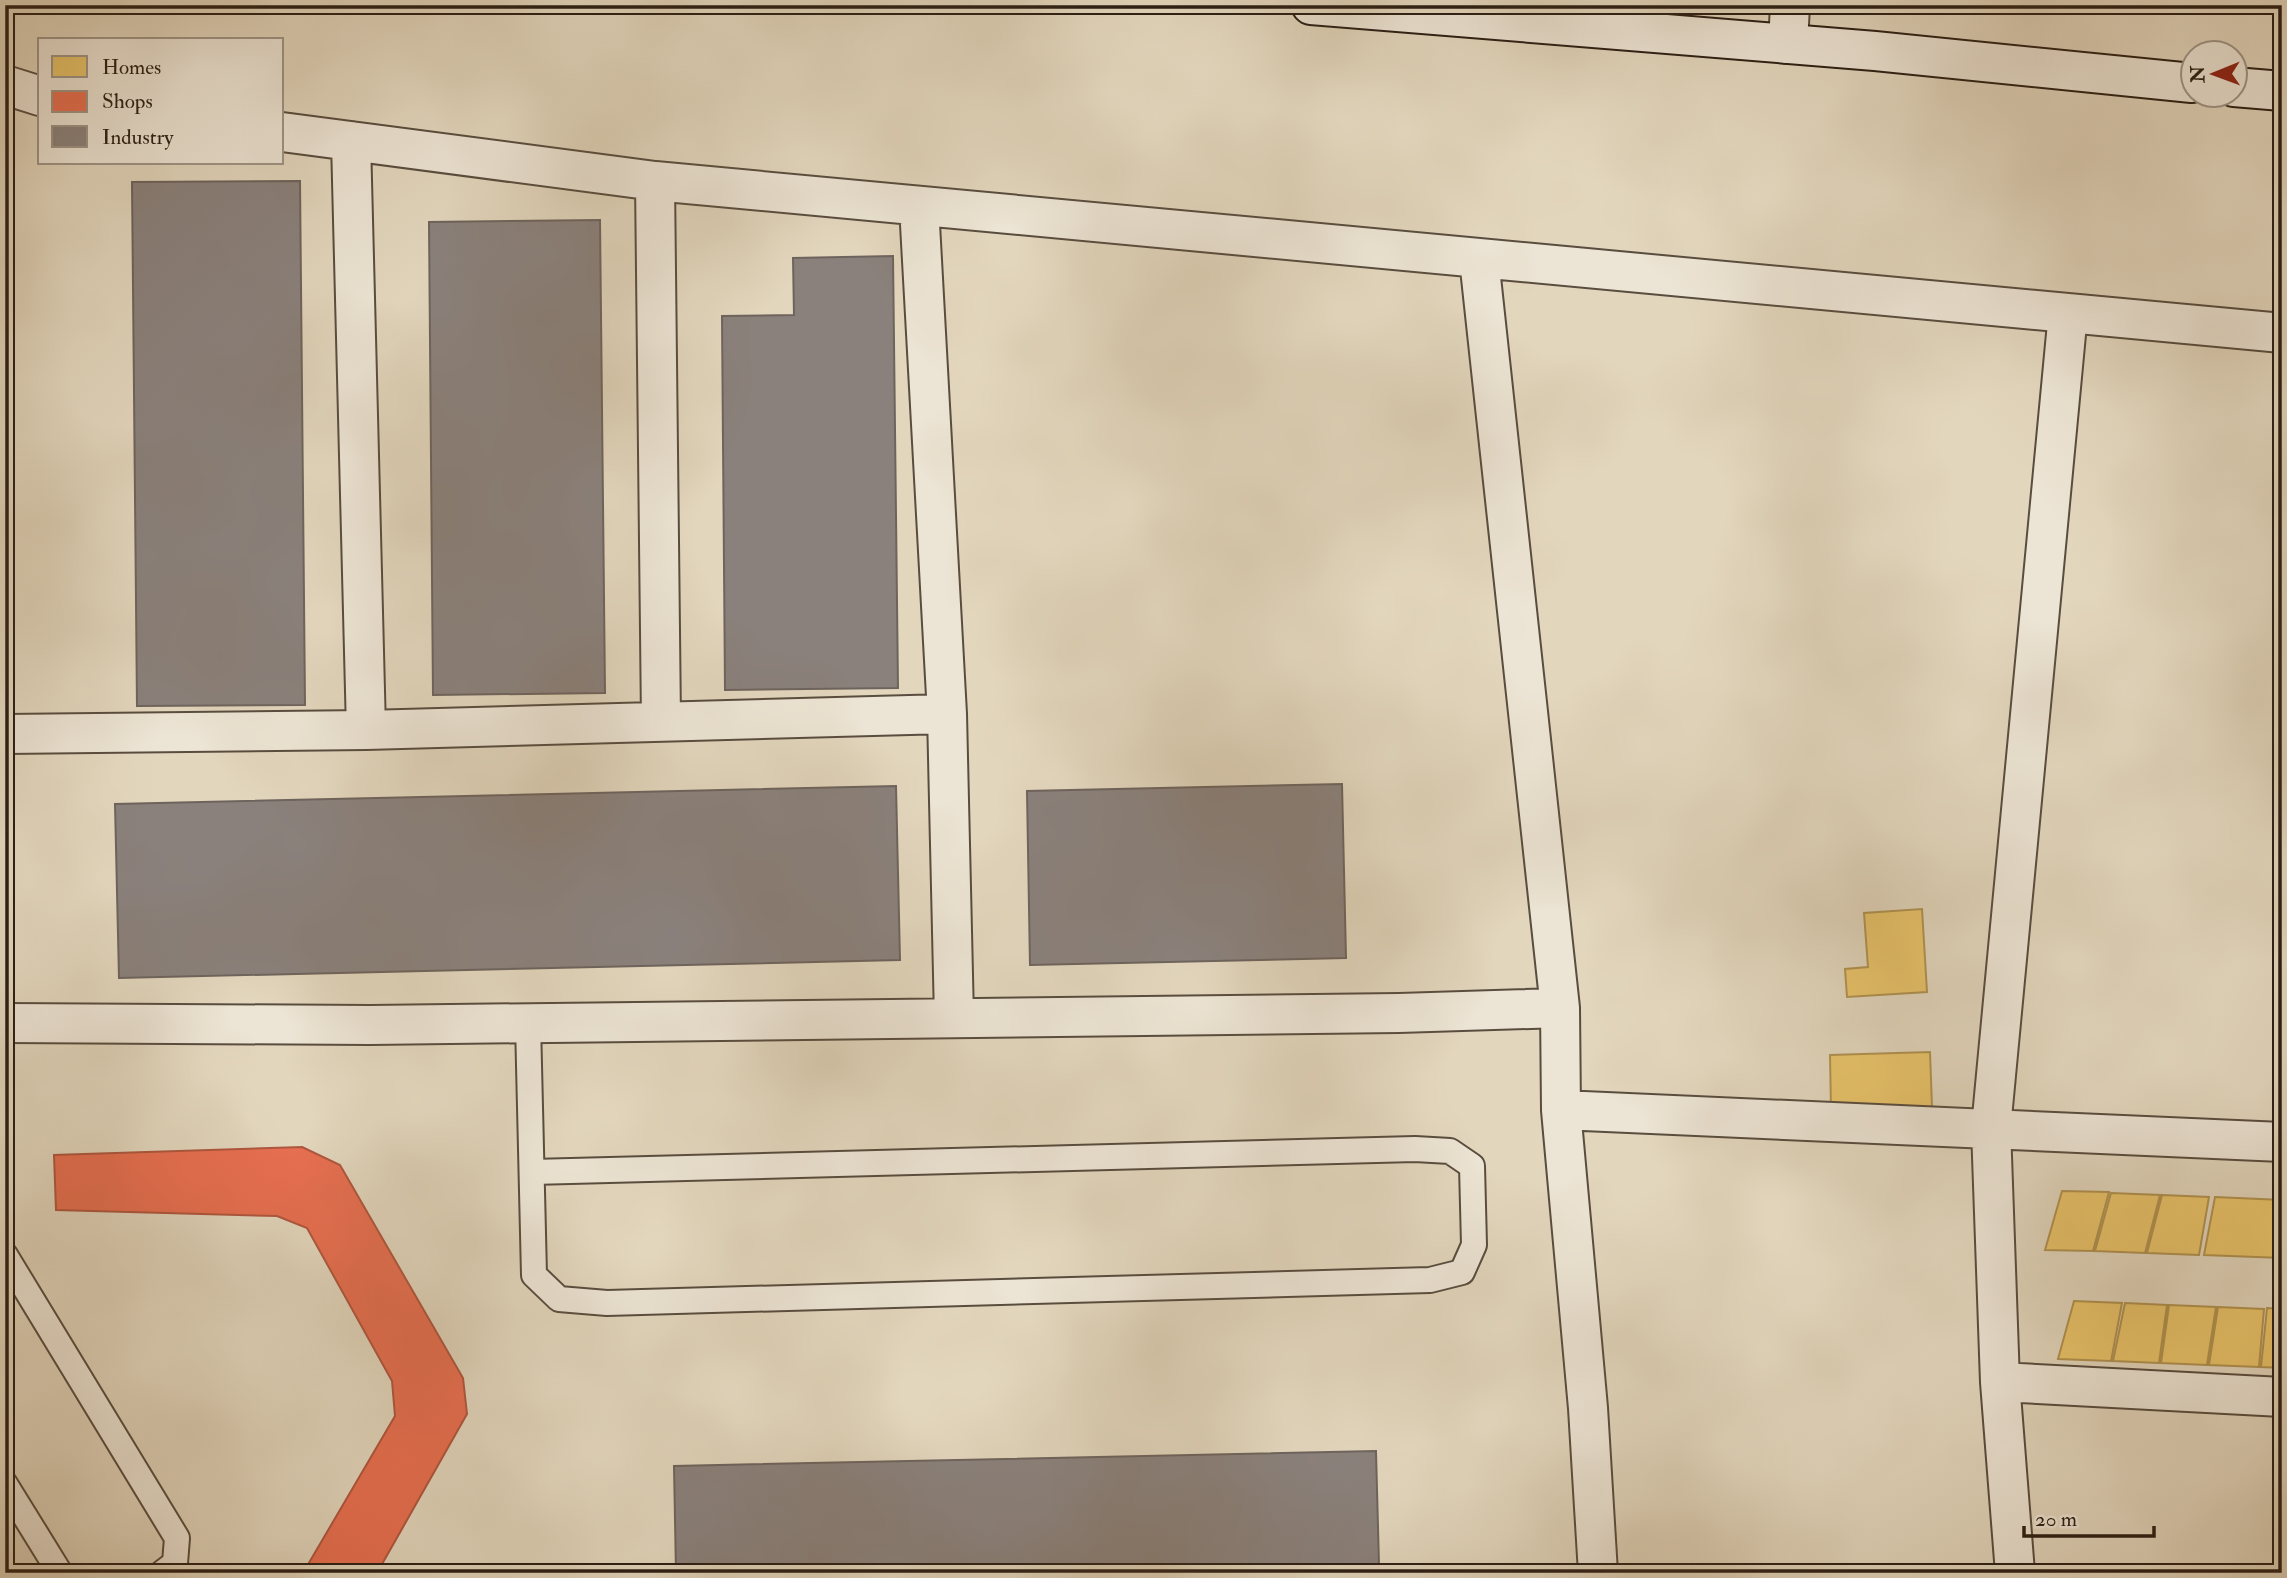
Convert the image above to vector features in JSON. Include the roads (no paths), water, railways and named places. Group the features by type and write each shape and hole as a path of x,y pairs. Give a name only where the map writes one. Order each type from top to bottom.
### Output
{"street":[{"path":"1311,5 1788,44 2178,82"},
{"path":"1788,44 1790,5"},
{"path":"5,85 38,95"},
{"path":"2248,88 2282,92"},
{"path":"284,132 655,181 2282,332"},
{"path":"351,141 366,730"},
{"path":"655,181 661,721"},
{"path":"919,206 947,715 954,1018"},
{"path":"1479,259 1560,1008 1560,1110 1588,1408 1598,1573"},
{"path":"2015,1573 2000,1382 1991,1128 2068,313"},
{"path":"5,734 366,730 947,715"},
{"path":"5,1023 370,1025 1399,1013 1560,1008"},
{"path":"1560,1110 2282,1142"},
{"path":"2000,1382 2282,1397"}],"lane":[{"path":"528,1023 534,1275 559,1299 607,1303 1430,1280 1462,1272 1474,1245 1472,1166 1450,1151 1415,1149 532,1172"},
{"path":"5,1255 177,1538 175,1563 162,1573"},
{"path":"5,1484 61,1573"}]}
